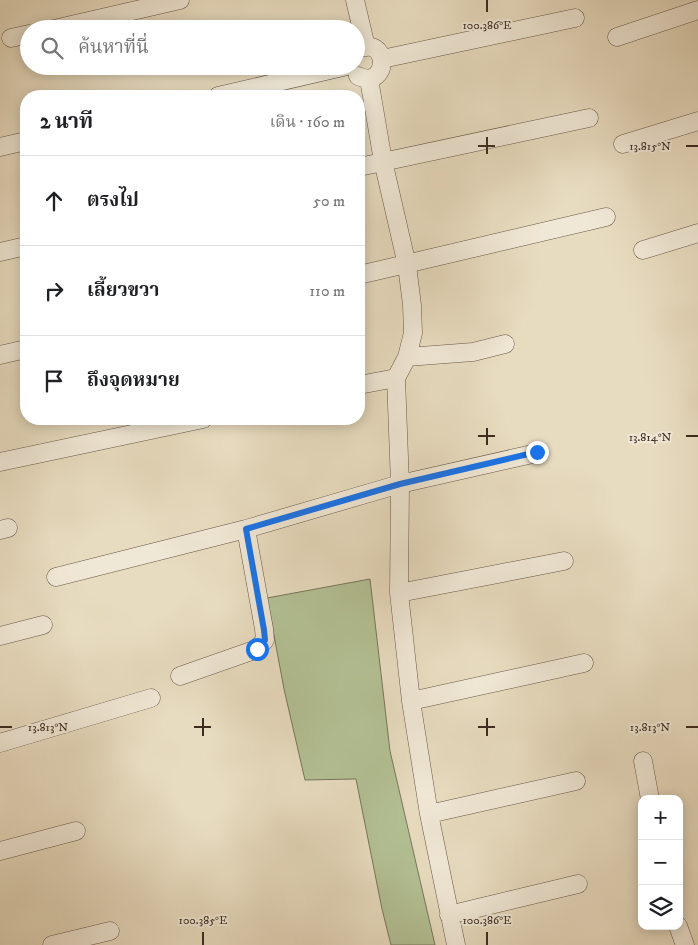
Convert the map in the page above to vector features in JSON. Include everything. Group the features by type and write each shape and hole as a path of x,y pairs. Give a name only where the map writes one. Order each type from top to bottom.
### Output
{"street":[{"path":"93,20 180,0"},
{"path":"355,0 357,20"},
{"path":"617,37 698,10"},
{"path":"382,59 574,18"},
{"path":"11,38 20,36"},
{"path":"357,75 361,78 375,76 383,66 382,59 376,50 365,49"},
{"path":"244,90 310,75"},
{"path":"369,78 383,161 407,265 412,305 413,333 407,357 396,378 400,484 399,594 411,701 429,814 456,945"},
{"path":"365,165 589,118"},
{"path":"623,144 698,121"},
{"path":"0,147 20,142"},
{"path":"365,275 606,218"},
{"path":"643,250 698,233"},
{"path":"0,252 20,247"},
{"path":"407,357 466,353 505,344"},
{"path":"0,355 20,350"},
{"path":"365,385 396,378"},
{"path":"0,462 175,425"},
{"path":"56,578 246,529 400,484 537,452"},
{"path":"180,676 257,649 265,640 246,529"},
{"path":"399,594 564,561"},
{"path":"0,636 43,625"},
{"path":"411,701 584,663"},
{"path":"0,743 151,698"},
{"path":"643,761 649,795"},
{"path":"429,814 576,781"},
{"path":"0,851 76,832"},
{"path":"449,914 578,884"},
{"path":"679,930 685,945"},
{"path":"52,945 110,931"}],"green space":[{"path":"370,579 390,751 435,945 391,945 356,779 305,780 284,689 267,598"}],"route":[{"path":"257,649 265,640 246,529 400,484 537,452"}]}
